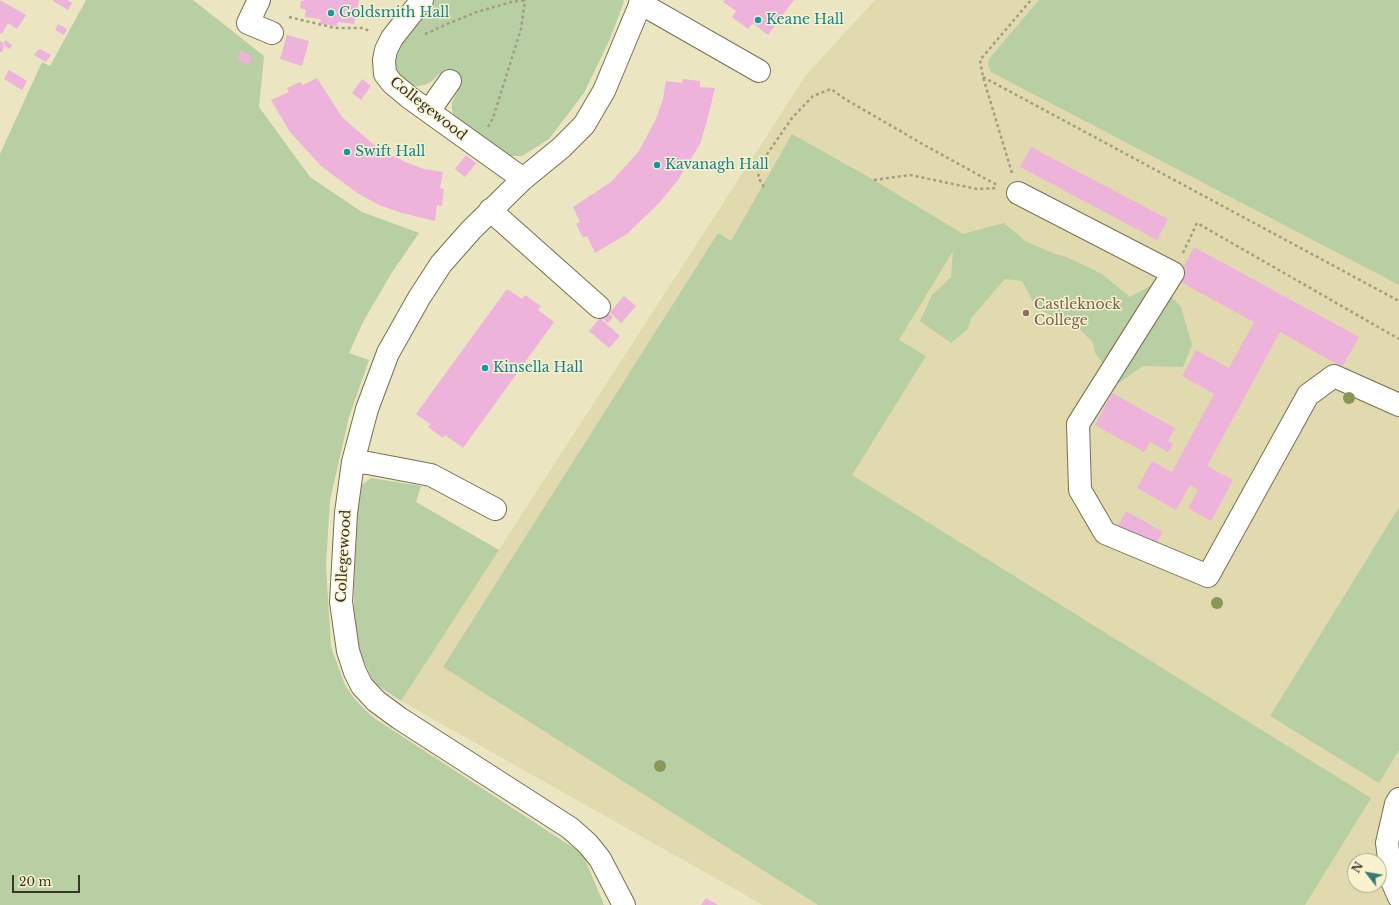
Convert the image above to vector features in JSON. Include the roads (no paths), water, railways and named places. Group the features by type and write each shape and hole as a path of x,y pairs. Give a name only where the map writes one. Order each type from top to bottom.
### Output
{"street":[{"name":"Collegewood","path":"422,0 392,38 386,50 384,60 385,74 392,83 404,93 522,179"},
{"name":"Collegewood","path":"624,905 600,858 588,844 570,828 399,718 376,701 362,686 355,672 348,651 341,602 346,513 353,462 367,408 388,353 419,298 441,264 490,210 522,179 561,148 584,125 604,91 641,2 759,71"},
{"path":"257,4 248,23 272,33"},
{"path":"429,111 450,81"},
{"path":"1018,192 1173,273 1078,424 1080,490 1105,534 1208,576 1308,395 1334,376 1399,405"},
{"path":"490,210 599,307"},
{"path":"353,462 431,475 494,509"},
{"path":"1399,799 1396,804 1387,843 1392,881 1399,896"}],"place":[{"name":"Goldsmith Hall","path":"331,13"},
{"name":"Keane Hall","path":"758,20"},
{"name":"Swift Hall","path":"347,152"},
{"name":"Kavanagh Hall","path":"657,165"},
{"name":"Castleknock College","path":"1026,313"},
{"name":"Kinsella Hall","path":"485,368"}]}
